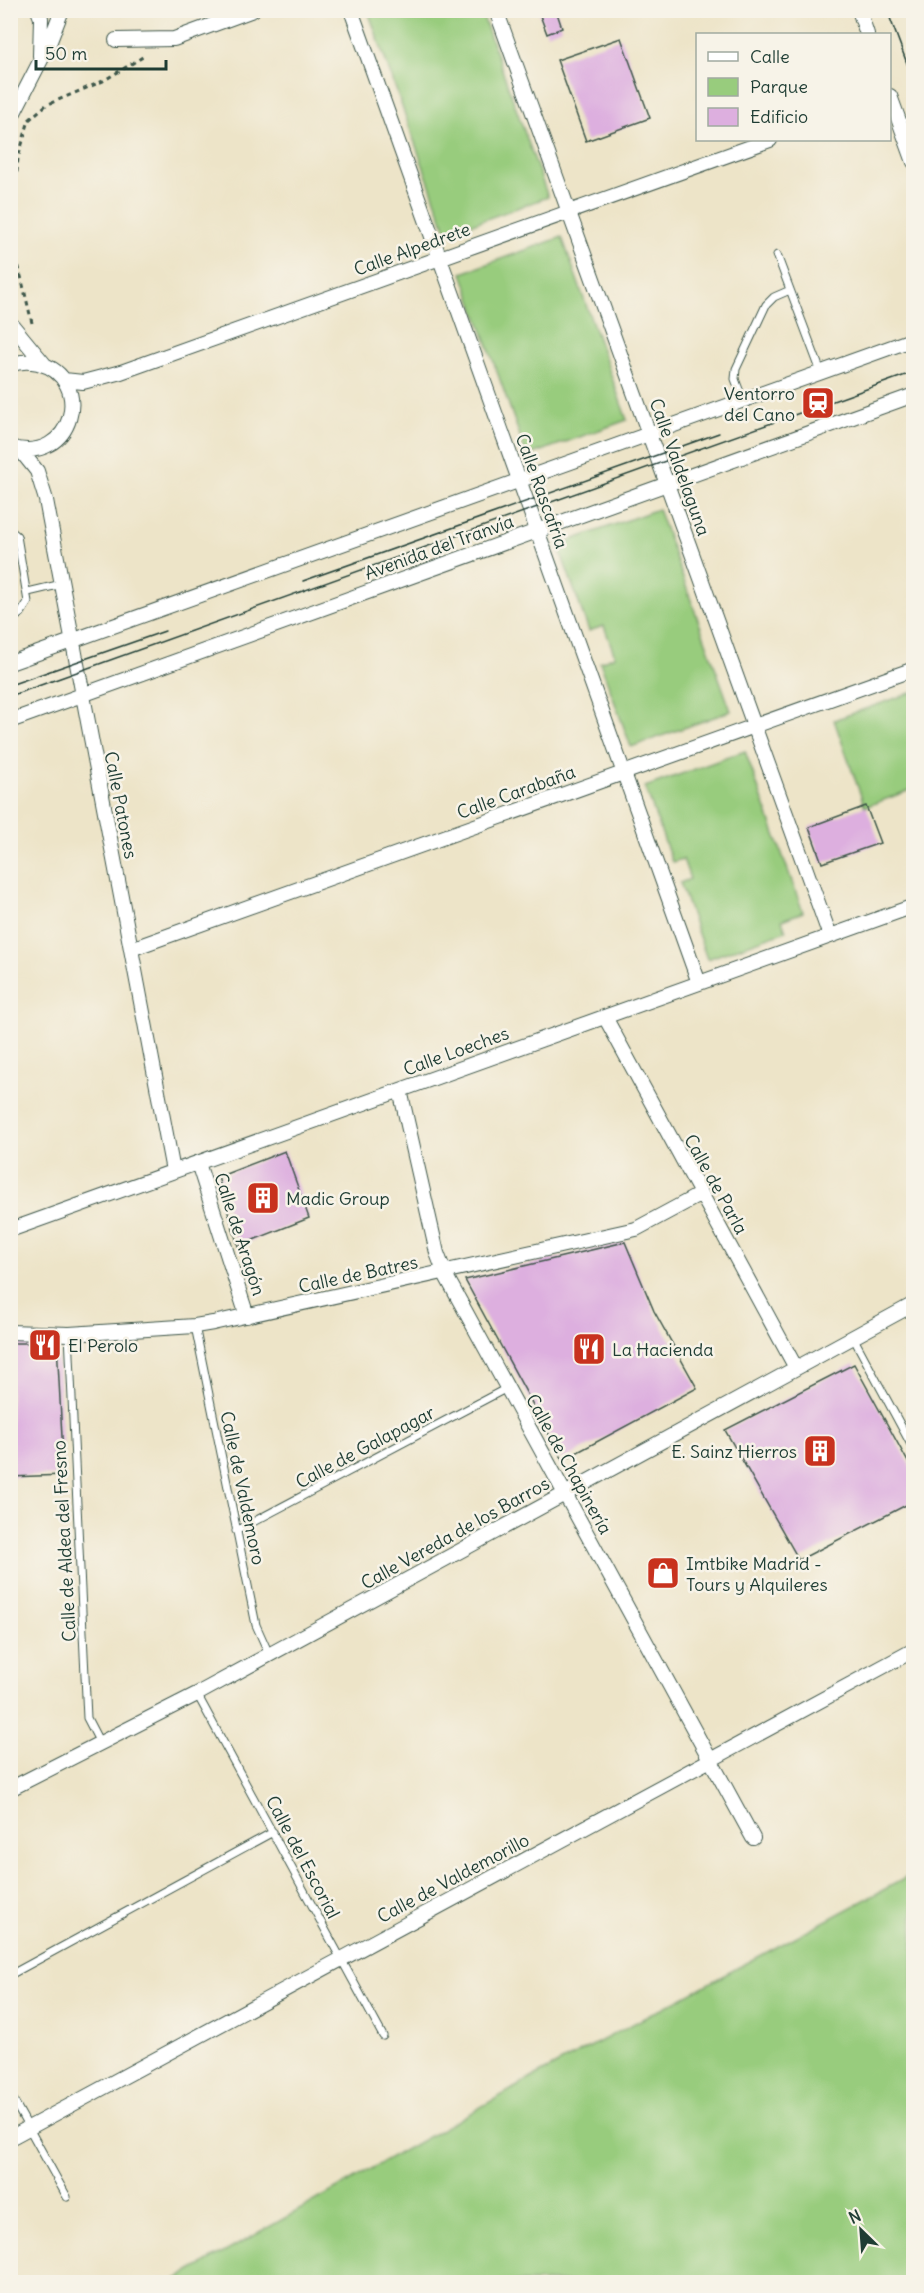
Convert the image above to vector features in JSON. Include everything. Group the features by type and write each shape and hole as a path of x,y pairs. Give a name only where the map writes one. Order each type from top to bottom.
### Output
{"street":[{"path":"38,10 41,18 39,65"},
{"path":"10,120 39,65 62,10"},
{"path":"116,40 174,39 253,10"},
{"name":"Calle Rascafría","path":"351,10 699,983"},
{"name":"Calle Valdelaguna","path":"496,10 830,936"},
{"path":"859,10 867,33"},
{"path":"891,99 914,162"},
{"name":"Calle Alpedrete","path":"64,380 83,382 122,372 767,141"},
{"path":"11,324 45,365 64,380 70,393 72,408 69,423 61,435 43,448 16,449"},
{"name":"Avenida del Tranvía","path":"10,663 914,339"},
{"path":"10,365 31,362 45,365"},
{"name":"Avenida del Tranvía","path":"10,721 914,395"},
{"name":"Calle Patones","path":"16,449 37,471 46,500 173,1171"},
{"name":"Calle Carabaña","path":"131,949 914,669"},
{"name":"Calle Loeches","path":"10,1230 914,906"},
{"name":"Calle de Parla","path":"605,1017 796,1368"},
{"name":"Calle de Chapinería","path":"400,1090 437,1252 445,1274 753,1838"},
{"name":"Calle de Aragón","path":"198,1163 247,1316"},
{"name":"Calle de Batres","path":"10,1332 69,1334 195,1326 247,1316 445,1274 636,1229 701,1194"},
{"name":"Calle Vereda de los Barros","path":"10,1789 197,1694 914,1304"},
{"name":"Calle de Valdemorillo","path":"10,2138 914,1650"}],"lane":[{"path":"777,255 821,372"},
{"path":"743,400 735,379 736,369 766,304 774,297 790,290"},
{"path":"10,530 17,536 28,592 28,602 21,613 10,621"},
{"path":"28,592 62,584"},
{"name":"Calle de Valdemoro","path":"195,1326 256,1625 269,1654"},
{"name":"Calle de Aldea del Fresno","path":"69,1334 87,1718 100,1743"},
{"path":"853,1337 914,1450"},
{"name":"Calle de Galapagar","path":"236,1531 507,1388"},
{"name":"Calle del Escorial","path":"197,1694 383,2036"},
{"path":"10,1975 273,1832"},
{"path":"10,2094 67,2197"}],"path":[{"path":"32,323 14,247 18,158 29,120 46,105 103,81 174,39"}],"green space":[{"path":"368,11 481,11 548,197 447,233"},
{"path":"562,237 627,420 527,456 462,273"},
{"path":"658,509 731,711 631,747 600,662 615,656 604,626 589,631 558,545"},
{"path":"913,692 913,789 865,807 834,720"},
{"path":"745,751 803,912 782,920 786,931 707,959 680,883 690,879 683,859 672,862 645,787"},
{"path":"913,1874 913,2282 172,2282 532,2078"}],"building":[{"path":"538,10 556,10 562,28 547,34"},
{"path":"621,38 650,118 586,141 557,60"},
{"path":"866,806 880,843 822,863 809,827"},
{"name":"Madic Group","path":"285,1151 309,1218 238,1246 218,1177"},
{"name":"La Hacienda","path":"625,1242 654,1311 697,1388 563,1460 465,1280"},
{"path":"11,1343 57,1343 64,1475 10,1477"},
{"name":"E. Sainz Hierros","path":"854,1364 914,1473 914,1501 799,1560 725,1430"}],"tram line":[{"path":"887,10 914,82"},
{"path":"10,696 914,372"},
{"path":"303,581 719,433"},
{"path":"10,685 165,631"}],"place":[{"name":"Ventorro del Cano","path":"818,403"},
{"name":"Madic Group","path":"263,1198"},
{"name":"El Perolo","path":"45,1345"},
{"name":"La Hacienda","path":"589,1349"},
{"name":"E. Sainz Hierros","path":"820,1451"},
{"name":"Imtbike Madrid - Tours y Alquileres","path":"663,1573"}]}
